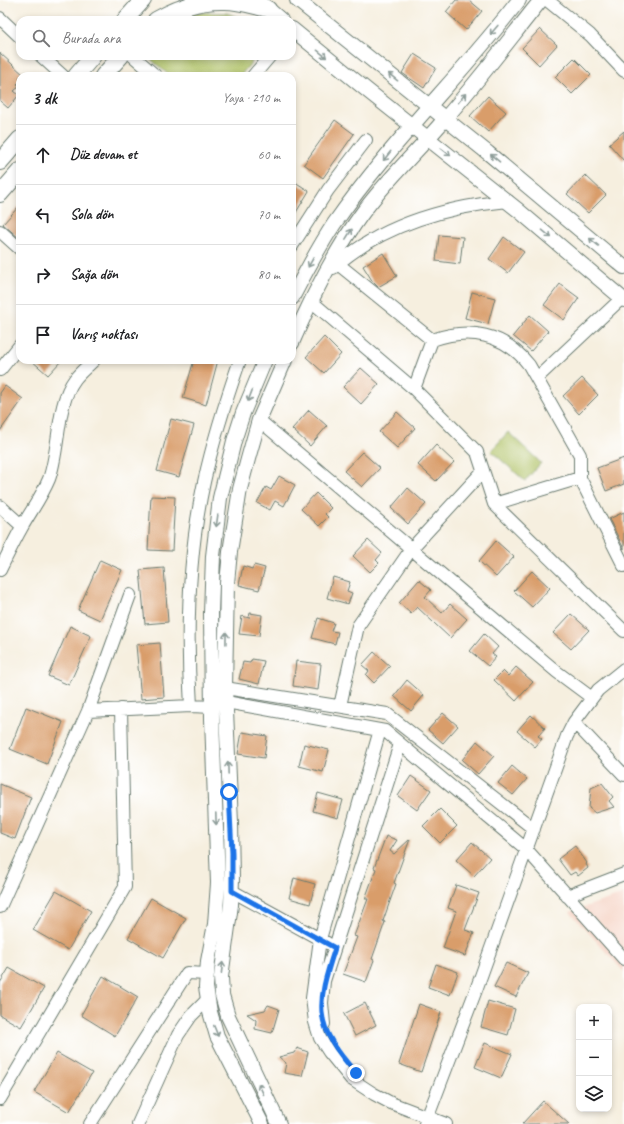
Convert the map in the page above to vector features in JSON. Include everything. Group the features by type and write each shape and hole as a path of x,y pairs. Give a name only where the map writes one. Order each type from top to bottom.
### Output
{"main road":[{"path":"129,16 143,0"},
{"path":"157,16 172,0"},
{"path":"164,16 179,9 210,2 234,2 263,5"},
{"path":"80,72 90,60"},
{"path":"107,72 117,60"},
{"path":"0,162 16,144"},
{"path":"0,194 16,176"}],"street":[{"path":"297,0 488,153 624,267"},
{"path":"296,290 316,252 334,224 370,177 518,0"},
{"path":"296,334 324,276 361,215 385,185 446,119 541,0"},
{"path":"548,0 622,64"},
{"path":"263,5 276,16"},
{"path":"0,18 16,33"},
{"path":"296,33 508,201 623,299 537,378"},
{"path":"45,60 59,72"},
{"path":"138,60 151,72"},
{"path":"256,72 267,60"},
{"path":"296,240 328,190 366,140"},
{"path":"324,276 368,242 381,234 410,221 454,209 508,201"},
{"path":"0,231 16,245"},
{"path":"338,264 432,340"},
{"path":"311,301 414,389 477,452 494,504 624,631"},
{"path":"432,340 449,335 467,333 494,338 516,351 529,365 580,455 580,478 624,566"},
{"path":"414,389 432,340"},
{"path":"0,370 16,350"},
{"path":"0,570 22,526 41,496 49,478 56,453 62,413 67,393 75,379 90,364"},
{"path":"191,706 188,612 196,530 211,451 220,418 239,364"},
{"path":"262,1124 218,1036 211,1018 207,1000 207,974 215,924 218,883 212,707 212,563 220,498 234,441 251,392 263,364"},
{"path":"279,1124 228,1016 222,995 222,968 232,891 232,823 226,702 227,583 230,552 240,489 259,420 283,364"},
{"path":"259,420 557,672 592,698"},
{"path":"340,706 358,626 412,548 483,471"},
{"path":"494,504 580,478"},
{"path":"0,506 22,526"},
{"path":"0,907 88,711 130,595"},
{"path":"428,1117 476,990 567,736 574,722 598,690 624,668"},
{"path":"226,688 387,714 534,829"},
{"path":"226,702 385,731 526,849 624,959"},
{"path":"88,711 191,706 212,707"},
{"path":"0,1099 125,887 121,709"},
{"path":"574,722 624,775"},
{"path":"380,730 320,939 312,998 315,1022 320,1038 335,1060 351,1079 391,1103 446,1124"},
{"path":"400,744 324,981 322,1016 325,1027 334,1044 352,1068 367,1080 428,1117"},
{"path":"567,896 624,874"},
{"path":"232,891 335,948"},
{"path":"90,1124 187,973 207,974"},
{"path":"138,1124 178,1035 192,1016 207,1000"}],"shaded area":[{"path":"624,894 624,972 570,912"}],"green space":[{"path":"205,12 227,13 235,16 182,16 186,14"},
{"path":"152,60 254,60 243,72 165,72"},
{"path":"508,432 541,463 525,481 491,451"}],"building":[{"path":"456,0 469,0 482,11 466,30 446,12"},
{"path":"540,29 557,45 539,65 522,48"},
{"path":"0,53 21,72 16,72 16,89 14,91 16,93 16,99 8,108 0,101"},
{"path":"414,54 436,68 424,88 402,73"},
{"path":"574,58 591,75 572,94 555,77"},
{"path":"488,96 506,112 488,132 470,116"},
{"path":"335,120 354,134 323,178 304,164"},
{"path":"624,131 624,161 609,144"},
{"path":"585,175 606,195 588,213 567,194"},
{"path":"296,183 309,191 296,212"},
{"path":"16,209 16,235 3,224"},
{"path":"439,235 463,237 460,264 436,261"},
{"path":"504,237 524,252 508,273 489,259"},
{"path":"383,253 397,276 378,287 363,266"},
{"path":"560,284 579,298 564,320 544,305"},
{"path":"472,292 495,298 488,324 465,318"},
{"path":"530,315 548,331 531,351 513,336"},
{"path":"324,337 341,354 324,373 306,357"},
{"path":"36,364 58,364 48,375"},
{"path":"193,364 217,364 206,405 183,398"},
{"path":"361,368 379,384 361,404 343,387"},
{"path":"582,378 598,395 579,414 563,396"},
{"path":"5,386 23,399 0,431 0,393"},
{"path":"309,410 327,426 310,446 292,429"},
{"path":"397,412 415,428 397,448 379,432"},
{"path":"171,419 194,425 179,477 157,471"},
{"path":"436,445 454,462 436,481 418,465"},
{"path":"362,452 380,468 362,487 344,471"},
{"path":"624,458 624,484 606,491 597,468"},
{"path":"279,476 295,485 284,506 275,501 270,510 257,503 266,487 271,490"},
{"path":"408,488 426,504 408,524 391,508"},
{"path":"316,493 331,508 325,514 328,517 319,526 301,509"},
{"path":"151,496 175,497 172,551 148,550"},
{"path":"624,512 624,549 609,519"},
{"path":"368,540 382,553 376,560 379,563 370,572 353,556"},
{"path":"496,541 514,557 496,577 479,561"},
{"path":"100,560 122,570 100,620 78,610"},
{"path":"254,565 265,568 259,590 239,585 243,566 252,569"},
{"path":"164,568 168,622 145,624 140,570"},
{"path":"532,571 550,588 532,607 514,591"},
{"path":"333,577 350,582 347,591 352,593 348,604 327,598"},
{"path":"419,580 431,590 425,597 442,613 450,604 467,619 450,638 417,607 411,614 399,603"},
{"path":"250,613 262,615 259,636 239,634 242,616 249,618"},
{"path":"571,614 589,630 571,649 553,633"},
{"path":"318,618 334,623 331,631 338,632 335,644 312,638"},
{"path":"70,626 91,636 69,685 48,676"},
{"path":"484,634 498,647 492,654 496,657 488,666 470,651"},
{"path":"160,643 164,697 141,699 136,645"},
{"path":"374,652 390,666 374,683 366,675 369,671 362,665"},
{"path":"252,659 264,661 259,684 239,679 243,662 250,663"},
{"path":"296,661 321,664 318,690 293,686"},
{"path":"516,667 533,682 516,701 494,680 503,671 508,676"},
{"path":"407,680 424,695 411,711 394,696"},
{"path":"26,707 63,722 47,764 10,749"},
{"path":"443,713 458,726 443,743 428,730"},
{"path":"531,715 545,728 538,736 542,739 535,747 517,731"},
{"path":"242,732 267,736 264,758 238,754"},
{"path":"477,741 494,756 478,774 462,760"},
{"path":"304,744 329,750 323,772 299,766"},
{"path":"512,766 527,779 513,795 498,783"},
{"path":"411,776 431,790 417,810 398,796"},
{"path":"602,783 613,797 609,801 614,807 595,813 589,808 591,788"},
{"path":"0,784 31,797 15,839 0,833"},
{"path":"318,793 343,800 338,818 313,811"},
{"path":"440,809 457,826 440,843 423,826"},
{"path":"386,836 397,840 390,851 394,854 410,839 394,883 396,884 383,921 385,922 372,959 374,960 366,982 343,974 357,937 354,936 368,899 365,899 376,869 374,868"},
{"path":"472,842 490,858 474,876 456,860"},
{"path":"575,846 587,863 588,868 578,876 575,872 570,875 558,859"},
{"path":"294,878 315,884 310,904 289,898"},
{"path":"456,885 479,893 465,930 474,933 465,956 443,948 456,911 448,908"},
{"path":"56,891 91,911 68,950 33,930"},
{"path":"151,898 186,918 163,958 128,938"},
{"path":"506,963 528,973 516,997 494,987"},
{"path":"436,964 458,972 450,995 428,987"},
{"path":"9,968 44,988 21,1027 0,1015 0,983"},
{"path":"103,976 138,997 115,1036 81,1015"},
{"path":"488,1001 515,1009 508,1035 481,1027"},
{"path":"365,1003 376,1025 355,1036 344,1014"},
{"path":"419,1004 441,1012 421,1072 399,1064"},
{"path":"268,1005 279,1009 272,1033 255,1029 256,1020 247,1014 265,1010"},
{"path":"485,1043 512,1054 501,1078 475,1067"},
{"path":"297,1048 308,1052 302,1076 284,1073 286,1063 279,1057 294,1053"},
{"path":"57,1053 92,1073 69,1112 34,1092"},
{"path":"543,1101 569,1124 522,1124"}],"route":[{"path":"229,792 232,823 232,891 335,948 324,981 322,994 323,1020 328,1034 336,1048 356,1073"}]}
